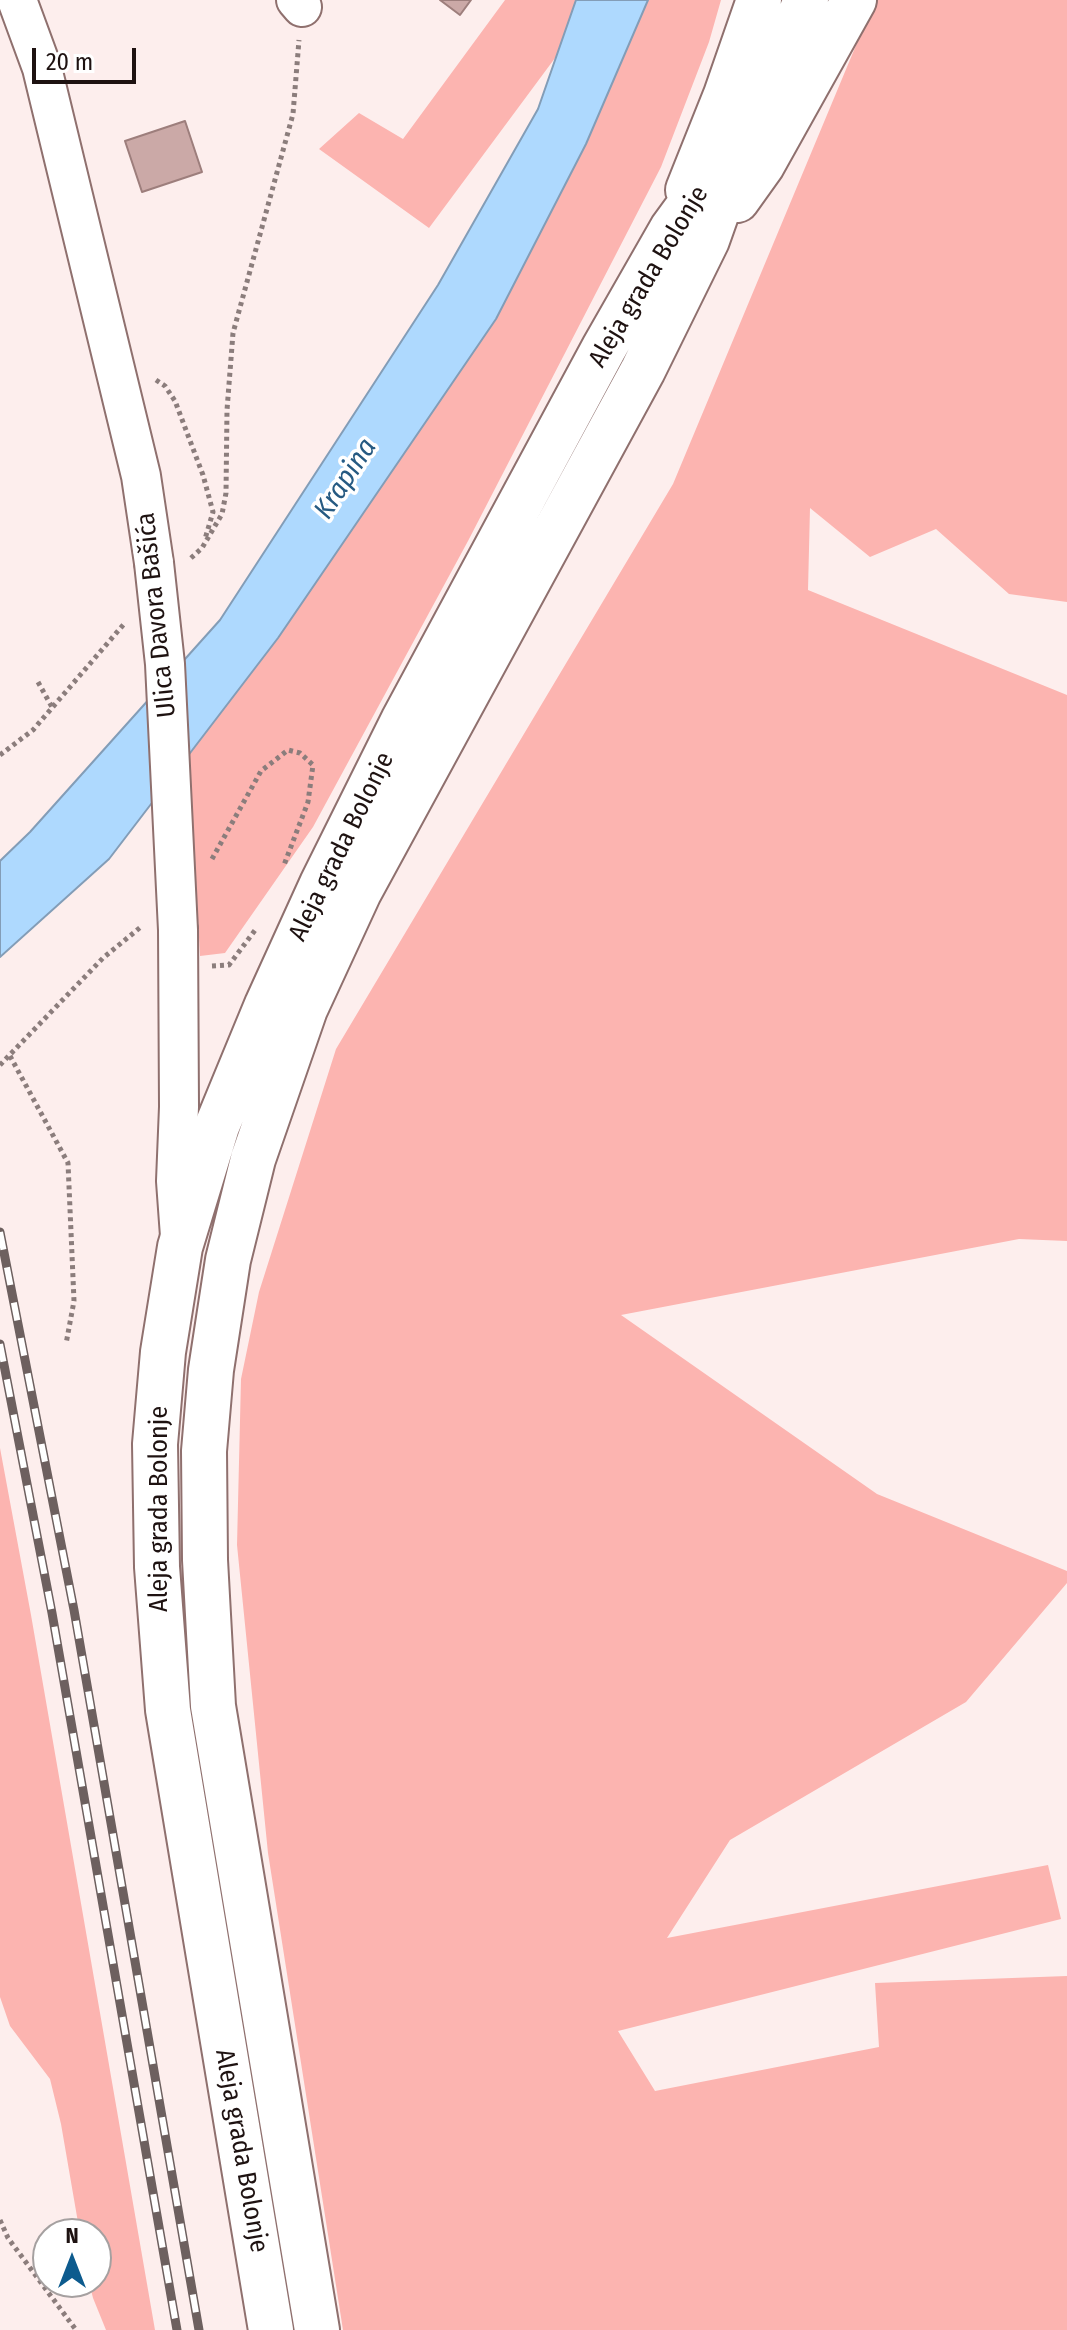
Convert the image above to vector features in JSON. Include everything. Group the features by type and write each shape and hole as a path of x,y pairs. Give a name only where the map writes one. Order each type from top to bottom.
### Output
{"main road":[{"path":"690,235 726,95 759,0"},
{"name":"Aleja grada Bolonje","path":"317,2330 213,1706 205,1560 204,1451 211,1370 228,1260 253,1159 305,1009 359,892 643,370 690,235 788,44 806,0"},
{"path":"690,235 762,165 854,0"},
{"name":"Aleja grada Bolonje","path":"271,2330 168,1710 157,1567 155,1444 163,1352 180,1247 217,1126 267,1005 322,884 403,721 604,348 690,235"}],"street":[{"name":"Ulica Davora Bašića","path":"17,0 42,68 141,476 168,565 165,664 168,939 180,1247"}],"path":[{"path":"168,565 202,548 222,514 226,493 227,410 233,333 293,114 299,4"},
{"path":"117,381 149,376 165,386 175,401 187,427 213,512 202,548"},
{"path":"0,755 33,730 130,618"},
{"path":"38,682 52,707"},
{"path":"211,861 261,771 288,750 300,753 313,765 308,802 280,875"},
{"path":"0,1065 103,958 168,939 229,965 264,918"},
{"path":"10,1056 68,1163 74,1301 66,1344"},
{"path":"0,2220 8,2238 76,2330"}],"shaded area":[{"path":"505,0 576,0 558,54 429,228 319,149 359,113 403,139"},
{"path":"648,0 721,0 709,42 661,167 468,541 313,827 225,953 200,956 189,753 278,638 496,319 586,144"},
{"path":"878,0 1067,0 1067,602 1009,594 936,529 870,557 810,508 808,590 1067,695 1067,1241 1019,1239 621,1315 877,1494 1067,1571 1067,1583 966,1702 730,1840 667,1938 1048,1865 1061,1919 618,2031 655,2091 879,2047 875,1983 1067,1976 1067,2330 343,2330 268,1853 237,1545 241,1379 259,1292 336,1049 673,484 867,19"},
{"path":"0,1448 155,2330 106,2330 93,2298 112,2298 112,2218 77,2218 50,2079 10,2026 0,1997"}],"water":[{"name":"Krapina","path":"576,0 648,0 586,144 496,319 278,638 109,859 0,957 0,861 30,832 220,620 438,285 538,109"}],"building":[{"path":"440,0 471,0 460,15"},
{"path":"185,121 202,172 142,192 125,141"}],"railway":[{"path":"0,1232 74,1610 199,2330"},
{"path":"0,1344 52,1613 177,2330"}]}
